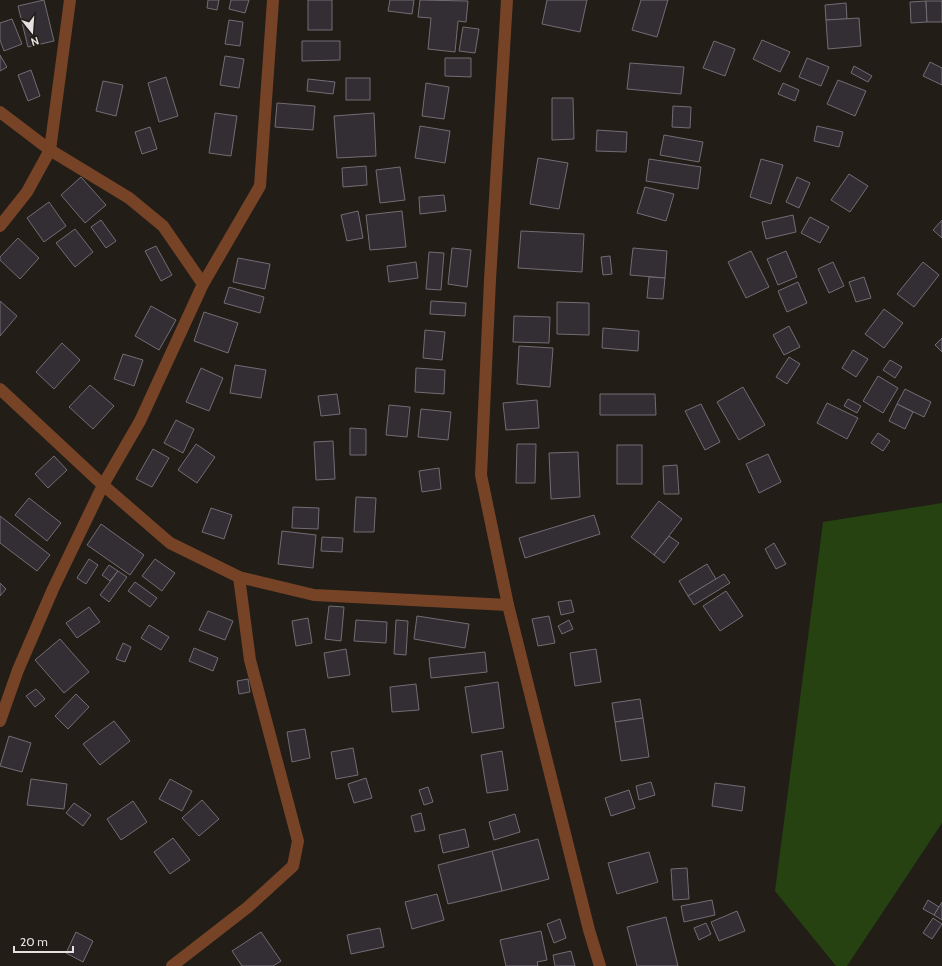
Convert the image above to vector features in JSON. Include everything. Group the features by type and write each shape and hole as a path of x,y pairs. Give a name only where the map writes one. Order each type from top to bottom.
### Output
{"street":[{"path":"0,226 27,192 50,150 70,0"},
{"path":"0,721 21,663 53,589 103,485 140,421 203,284 260,186 261,154 267,94 273,0"},
{"path":"507,0 490,280 481,475 508,605 589,930 600,966"},
{"path":"0,112 50,150 129,198 163,226 203,284"},
{"path":"0,389 103,485 170,543 239,577 314,595 508,605"},
{"path":"172,966 248,907 293,866 298,842 250,660 239,577"}],"green space":[{"path":"942,503 942,823 847,966 836,966 775,891 823,522"}],"building":[{"path":"44,0 54,41 28,47 18,6"},
{"path":"208,0 219,0 217,10 207,8"},
{"path":"231,0 249,0 245,13 229,9"},
{"path":"308,0 332,0 332,30 308,30"},
{"path":"390,0 414,0 412,14 388,11"},
{"path":"420,0 468,1 466,22 458,21 455,52 428,49 431,18 418,17"},
{"path":"547,0 587,0 580,32 542,24"},
{"path":"641,0 668,0 657,37 632,30"},
{"path":"926,1 927,22 911,23 910,2"},
{"path":"926,1 942,1 942,22 927,22"},
{"path":"846,3 847,19 826,20 825,5"},
{"path":"859,18 861,46 828,49 826,20"},
{"path":"12,19 22,44 4,51 0,40 0,23"},
{"path":"229,20 243,22 240,46 225,44"},
{"path":"463,27 479,29 475,53 459,51"},
{"path":"762,40 790,52 780,72 753,59"},
{"path":"302,41 340,41 340,60 302,61"},
{"path":"714,41 735,49 725,76 703,68"},
{"path":"0,55 7,67 0,71"},
{"path":"225,56 244,59 239,88 220,85"},
{"path":"445,58 471,58 471,77 445,76"},
{"path":"807,58 829,67 821,86 799,77"},
{"path":"930,62 942,68 942,85 923,76"},
{"path":"630,63 684,67 681,94 627,89"},
{"path":"854,66 872,76 868,82 851,73"},
{"path":"31,70 40,96 28,101 18,75"},
{"path":"166,77 178,116 159,122 148,83"},
{"path":"346,78 370,78 370,100 346,100"},
{"path":"308,79 335,82 333,94 307,91"},
{"path":"838,80 866,91 855,116 827,104"},
{"path":"103,81 123,85 116,116 96,111"},
{"path":"426,83 449,87 444,119 422,116"},
{"path":"783,83 799,90 795,101 778,94"},
{"path":"552,98 573,98 574,139 552,140"},
{"path":"277,103 315,106 313,130 275,127"},
{"path":"673,106 691,107 690,128 672,127"},
{"path":"215,113 237,116 231,156 209,153"},
{"path":"374,113 376,156 337,158 334,116"},
{"path":"420,126 450,131 445,163 415,158"},
{"path":"817,126 843,132 839,147 814,141"},
{"path":"150,127 157,149 142,154 135,132"},
{"path":"597,130 627,132 626,152 596,151"},
{"path":"664,135 703,142 699,162 660,155"},
{"path":"538,158 568,163 559,209 530,204"},
{"path":"649,159 701,167 698,189 646,181"},
{"path":"761,159 783,165 771,204 750,197"},
{"path":"366,166 367,185 343,187 342,168"},
{"path":"400,167 405,200 380,203 376,170"},
{"path":"849,174 868,186 850,212 831,200"},
{"path":"81,177 106,205 85,223 61,195"},
{"path":"797,177 810,183 799,208 786,202"},
{"path":"645,187 674,194 666,221 637,213"},
{"path":"444,195 446,211 420,214 419,197"},
{"path":"49,202 66,226 44,242 27,218"},
{"path":"358,211 363,238 347,241 341,215"},
{"path":"402,211 406,247 370,250 366,215"},
{"path":"793,215 796,232 766,239 762,222"},
{"path":"810,217 829,227 820,243 801,233"},
{"path":"101,220 116,241 106,248 91,227"},
{"path":"942,220 942,238 933,230"},
{"path":"75,229 93,252 75,267 56,243"},
{"path":"521,231 584,234 582,272 518,268"},
{"path":"18,238 39,258 20,279 0,260 0,257"},
{"path":"156,246 172,275 161,281 145,251"},
{"path":"452,248 471,250 467,287 448,284"},
{"path":"633,248 667,251 665,278 630,275"},
{"path":"751,251 769,287 746,298 728,262"},
{"path":"786,251 797,277 778,285 767,259"},
{"path":"429,252 444,253 441,290 426,289"},
{"path":"610,256 612,274 603,275 601,257"},
{"path":"238,258 270,264 265,289 233,282"},
{"path":"416,262 418,278 389,282 387,266"},
{"path":"833,262 844,286 829,293 818,269"},
{"path":"923,262 939,275 914,307 897,294"},
{"path":"649,277 665,278 663,299 647,298"},
{"path":"864,277 871,298 856,302 849,282"},
{"path":"798,282 807,303 787,312 778,291"},
{"path":"229,287 264,297 260,313 224,303"},
{"path":"0,301 17,316 0,336"},
{"path":"431,301 466,303 465,316 430,314"},
{"path":"557,302 589,303 589,335 557,334"},
{"path":"151,306 176,320 159,350 135,336"},
{"path":"884,309 903,323 884,348 865,334"},
{"path":"204,312 238,323 228,353 194,341"},
{"path":"514,316 550,317 549,343 513,342"},
{"path":"789,326 800,347 784,355 773,335"},
{"path":"603,328 639,331 638,351 602,348"},
{"path":"425,330 445,332 442,360 423,358"},
{"path":"942,338 942,352 935,345"},
{"path":"62,343 80,360 54,389 36,372"},
{"path":"519,346 553,348 550,387 517,384"},
{"path":"853,350 868,359 856,377 842,368"},
{"path":"123,354 143,360 134,386 114,379"},
{"path":"789,357 800,364 787,384 776,377"},
{"path":"890,360 902,367 895,378 883,370"},
{"path":"235,365 266,370 261,398 230,393"},
{"path":"201,368 223,378 209,411 186,402"},
{"path":"416,368 445,370 444,394 415,392"},
{"path":"878,376 898,388 883,413 863,401"},
{"path":"90,385 114,406 93,429 69,407"},
{"path":"743,387 765,425 739,440 717,402"},
{"path":"905,389 931,402 924,417 897,404"},
{"path":"337,394 340,414 321,416 318,396"},
{"path":"600,394 655,394 656,415 600,415"},
{"path":"848,399 861,406 857,413 844,406"},
{"path":"537,400 539,428 506,430 503,403"},
{"path":"827,403 858,418 847,439 817,423"},
{"path":"701,404 720,442 705,450 685,411"},
{"path":"897,404 913,412 905,429 889,421"},
{"path":"389,405 410,407 407,437 386,435"},
{"path":"421,409 451,412 448,440 418,437"},
{"path":"176,420 194,429 183,453 164,443"},
{"path":"350,428 366,429 366,455 350,455"},
{"path":"878,433 890,441 883,451 871,443"},
{"path":"333,441 335,479 316,480 314,442"},
{"path":"196,444 215,457 197,483 178,470"},
{"path":"517,444 536,444 535,483 516,483"},
{"path":"617,445 642,445 642,484 617,484"},
{"path":"153,449 169,458 152,487 136,479"},
{"path":"578,452 580,497 551,499 549,453"},
{"path":"768,454 781,482 759,493 746,464"},
{"path":"54,456 67,470 48,488 35,474"},
{"path":"677,465 679,494 664,494 663,466"},
{"path":"439,468 441,489 422,492 419,471"},
{"path":"356,497 376,498 374,532 354,532"},
{"path":"29,498 61,523 47,541 15,515"},
{"path":"659,501 682,519 654,555 631,537"},
{"path":"293,507 319,508 318,529 292,528"},
{"path":"211,508 232,515 224,539 202,532"},
{"path":"594,515 600,534 525,558 519,538"},
{"path":"0,516 50,555 37,571 0,543"},
{"path":"101,524 144,555 130,575 87,545"},
{"path":"282,531 316,535 313,568 278,564"},
{"path":"669,536 679,543 664,563 654,555"},
{"path":"322,537 343,538 342,552 321,551"},
{"path":"774,543 786,564 776,569 765,549"},
{"path":"89,559 98,565 86,584 77,578"},
{"path":"155,559 175,573 162,591 142,576"},
{"path":"707,564 716,579 688,596 679,581"},
{"path":"109,565 118,571 110,581 102,575"},
{"path":"118,571 127,577 109,602 100,595"},
{"path":"724,574 730,583 694,605 688,596"},
{"path":"135,582 157,598 150,607 128,591"},
{"path":"0,583 6,589 0,596"},
{"path":"726,591 743,616 720,631 703,606"},
{"path":"571,600 574,612 561,615 558,602"},
{"path":"329,606 344,607 341,641 325,639"},
{"path":"89,607 100,622 77,638 66,623"},
{"path":"208,611 233,621 225,640 199,630"},
{"path":"417,616 469,624 465,648 414,639"},
{"path":"549,616 555,643 538,646 532,619"},
{"path":"308,618 312,643 296,646 292,621"},
{"path":"356,620 387,622 386,643 354,641"},
{"path":"396,620 408,621 406,655 394,654"},
{"path":"569,620 573,629 562,634 558,626"},
{"path":"149,625 169,637 161,650 141,638"},
{"path":"60,639 89,672 64,693 35,660"},
{"path":"123,643 131,647 125,662 116,659"},
{"path":"194,648 218,658 213,671 189,661"},
{"path":"346,649 350,675 328,678 324,653"},
{"path":"596,649 601,682 575,686 570,653"},
{"path":"485,652 487,672 431,678 429,658"},
{"path":"248,679 250,692 239,694 237,681"},
{"path":"498,682 504,728 472,733 465,687"},
{"path":"416,684 419,710 392,712 390,687"},
{"path":"36,689 45,699 35,707 26,696"},
{"path":"76,694 89,707 68,729 55,716"},
{"path":"640,699 643,718 615,722 612,703"},
{"path":"643,718 649,757 621,761 615,722"},
{"path":"114,721 130,741 100,765 83,744"},
{"path":"305,729 310,758 292,762 287,732"},
{"path":"9,736 31,743 22,772 0,766"},
{"path":"353,748 358,775 336,779 331,752"},
{"path":"502,751 508,790 487,793 481,755"},
{"path":"366,778 372,798 354,803 348,784"},
{"path":"31,779 67,784 64,809 27,805"},
{"path":"170,779 192,791 182,811 159,799"},
{"path":"651,782 655,795 639,800 636,786"},
{"path":"715,783 745,787 742,811 712,806"},
{"path":"428,787 433,802 424,805 419,790"},
{"path":"629,790 635,808 611,816 605,798"},
{"path":"202,800 219,819 199,836 182,818"},
{"path":"133,801 147,822 121,840 107,819"},
{"path":"74,803 91,815 83,826 66,813"},
{"path":"421,813 425,830 415,832 411,816"},
{"path":"515,814 520,832 494,840 489,822"},
{"path":"465,829 469,847 443,853 439,835"},
{"path":"173,838 190,860 170,874 154,852"},
{"path":"538,839 549,879 502,891 492,851"},
{"path":"492,851 502,891 448,904 438,865"},
{"path":"649,852 658,882 617,894 608,863"},
{"path":"687,868 689,899 673,900 671,869"},
{"path":"437,894 444,920 412,929 405,902"},
{"path":"712,900 715,915 684,922 681,906"},
{"path":"928,900 939,907 934,915 923,909"},
{"path":"942,902 942,920 934,915"},
{"path":"737,911 745,931 719,941 711,922"},
{"path":"666,917 678,966 637,966 627,927"},
{"path":"933,918 942,924 932,939 923,933"},
{"path":"560,919 566,938 554,943 547,924"},
{"path":"706,923 711,934 699,940 694,928"},
{"path":"380,928 384,947 351,954 347,935"},
{"path":"541,931 547,960 537,962 538,966 506,966 500,940"},
{"path":"76,932 93,941 83,962 66,953"},
{"path":"261,932 281,961 273,966 242,966 232,951"},
{"path":"571,951 575,966 555,966 553,955"}]}
